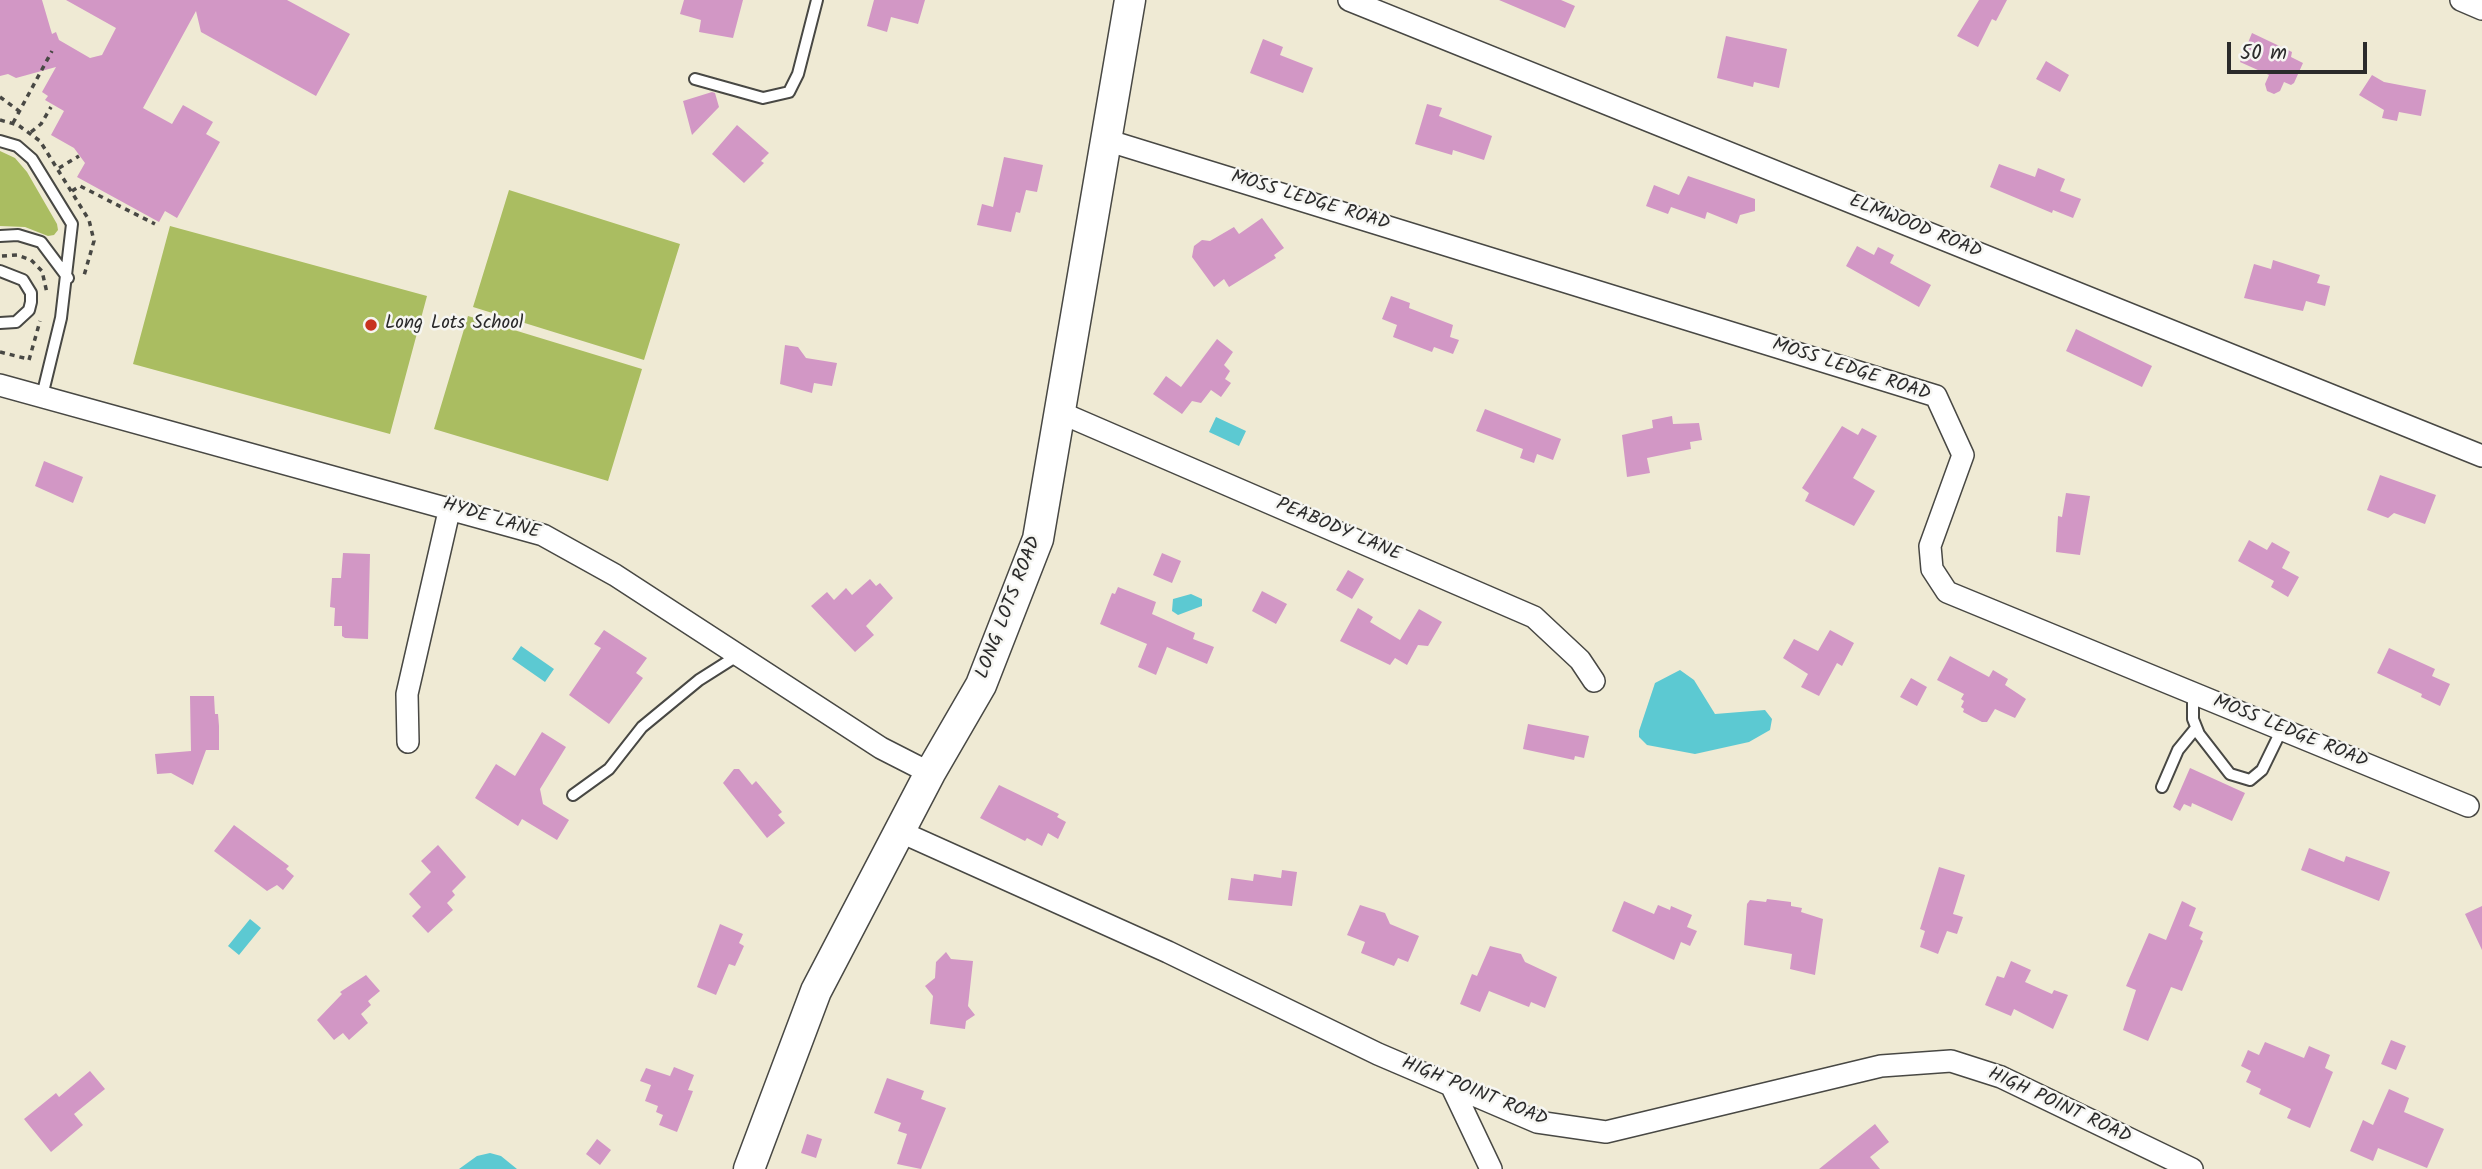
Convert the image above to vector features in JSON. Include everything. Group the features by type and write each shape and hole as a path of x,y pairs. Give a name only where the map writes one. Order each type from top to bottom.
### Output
{"main road":[{"name":"LONG LOTS ROAD","path":"749,1169 816,991 930,773 981,685 1038,539 1106,140 1124,3"}],"street":[{"name":"ELMWOOD ROAD","path":"1349,0 2482,456"},
{"path":"2461,0 2482,9"},
{"name":"MOSS LEDGE ROAD","path":"1106,140 1936,396 1963,455 1930,546 1932,569 1947,592 2468,806"},
{"name":"HYDE LANE","path":"0,385 450,507 543,535 615,575 881,748 930,773"},
{"name":"PEABODY LANE","path":"1059,412 1534,617 1580,660 1594,681"},
{"path":"408,742 407,694 450,507"},
{"name":"HIGH POINT ROAD","path":"901,832 1168,952 1378,1054 1537,1122 1606,1132 1881,1066 1951,1061 2001,1077 2192,1169"},
{"path":"1451,1085 1491,1169"}],"lane":[{"path":"695,79 763,98 789,92 798,74 817,0"},
{"path":"0,141 17,146 33,159 72,224 68,278 42,396"},
{"path":"0,236 18,235 41,242 68,278"},
{"path":"0,271 23,279 31,293 31,302 29,310 16,322 0,323"},
{"path":"573,795 609,769 642,727 699,680 740,654"},
{"path":"2193,693 2193,719 2196,729 2230,774 2250,780 2262,771 2282,729"},
{"path":"2162,787 2178,750 2196,729"}],"path":[{"path":"12,123 52,51"},
{"path":"0,97 19,111"},
{"path":"31,132 41,124 51,107"},
{"path":"59,168 79,156"},
{"path":"72,191 80,186 155,224"},
{"path":"0,352 31,360"}],"green space":[{"path":"0,151 15,158 27,172 57,224 58,230 54,235 48,236 25,227 0,226"},
{"path":"509,190 680,244 644,360 473,307"},
{"path":"170,226 427,296 390,434 133,364"},
{"path":"468,316 642,369 608,481 434,429"}],"water":[{"path":"1216,417 1246,431 1239,446 1209,432"},
{"path":"1191,594 1202,599 1202,606 1178,615 1172,611 1173,599"},
{"path":"521,646 554,669 545,682 512,659"},
{"path":"1680,670 1694,680 1715,714 1765,710 1772,719 1770,730 1749,742 1695,754 1647,745 1639,737 1639,731 1655,683"},
{"path":"250,919 261,928 239,955 228,946"},
{"path":"490,1153 501,1156 517,1169 459,1169 477,1156"}],"building":[{"path":"0,0 42,0 52,34 56,32 59,40 90,58 102,55 116,28 66,0 287,0 350,34 316,96 201,32 196,11 143,108 172,124 183,105 213,122 206,134 220,142 177,218 165,211 159,222 77,177 85,163 74,148 51,135 64,111 45,100 48,96 42,92 56,67 16,78 8,74 0,76"},
{"path":"684,0 743,0 733,38 699,32 701,20 680,14"},
{"path":"874,0 925,0 918,24 891,17 887,32 867,26"},
{"path":"1499,0 1561,0 1575,6 1565,28"},
{"path":"1979,0 2007,0 1996,21 1992,19 1978,47 1957,36"},
{"path":"2252,33 2292,52 2291,57 2303,63 2294,83 2291,85 2284,82 2280,91 2274,94 2267,91 2265,84 2269,75 2240,62"},
{"path":"1726,36 1787,49 1779,88 1754,82 1753,87 1717,78"},
{"path":"1263,39 1283,47 1280,55 1313,68 1303,93 1250,73"},
{"path":"2046,61 2069,75 2060,92 2036,79"},
{"path":"2372,75 2384,82 2426,90 2421,116 2399,112 2397,121 2382,118 2384,110 2359,95"},
{"path":"715,93 719,107 692,135 683,101"},
{"path":"1427,104 1442,108 1439,116 1492,136 1484,160 1453,150 1452,155 1415,144"},
{"path":"737,125 769,153 761,161 764,163 744,183 712,154"},
{"path":"1004,157 1043,165 1037,192 1026,190 1011,232 977,225 982,204 993,207"},
{"path":"1999,164 2035,177 2038,168 2065,179 2060,191 2081,199 2073,218 2053,210 2052,213 1990,187"},
{"path":"1688,176 1755,199 1755,211 1740,215 1737,224 1707,212 1705,219 1671,207 1668,214 1646,206 1654,185 1679,195"},
{"path":"1262,218 1284,248 1274,255 1276,258 1229,287 1224,279 1214,287 1192,257 1194,246 1202,240 1210,241 1234,227 1239,234"},
{"path":"1857,246 1874,255 1878,247 1894,255 1890,263 1931,285 1919,307 1846,266"},
{"path":"2273,260 2320,275 2317,283 2330,286 2325,306 2306,301 2303,311 2244,298 2254,264 2271,269"},
{"path":"1391,296 1410,303 1409,308 1453,325 1450,337 1459,340 1453,354 1434,347 1432,352 1393,337 1397,325 1382,319"},
{"path":"2076,329 2152,366 2142,387 2066,351"},
{"path":"1217,339 1233,352 1224,365 1230,371 1225,379 1231,383 1221,397 1211,390 1201,403 1192,401 1182,414 1153,394 1166,376 1181,387"},
{"path":"785,345 798,347 806,358 837,363 832,386 814,383 812,393 780,384"},
{"path":"1485,409 1561,439 1553,460 1537,454 1534,463 1520,458 1523,449 1476,431"},
{"path":"1672,416 1673,424 1699,423 1702,440 1690,442 1691,449 1647,458 1650,473 1627,477 1622,435 1653,428 1652,420"},
{"path":"1842,426 1858,435 1862,428 1877,436 1853,478 1875,491 1854,526 1805,501 1809,493 1802,488"},
{"path":"44,461 83,477 73,503 35,486"},
{"path":"2380,475 2436,495 2425,524 2394,513 2388,518 2367,510"},
{"path":"2066,493 2090,496 2080,555 2056,552 2058,516 2062,517"},
{"path":"2249,540 2267,550 2272,542 2290,552 2282,568 2299,577 2288,597 2271,587 2274,581 2238,561"},
{"path":"343,553 370,554 368,639 345,638 342,636 342,626 334,626 335,608 330,607 332,578 341,578"},
{"path":"1162,553 1181,561 1172,583 1153,575"},
{"path":"1348,570 1364,579 1352,599 1336,590"},
{"path":"870,579 876,586 880,583 893,598 866,626 874,635 855,652 811,606 827,592 834,600 846,588 852,595"},
{"path":"1118,587 1156,602 1152,614 1195,633 1193,639 1214,647 1207,664 1167,647 1156,675 1138,667 1147,644 1100,624 1112,593 1115,594"},
{"path":"1262,591 1287,604 1276,624 1252,611"},
{"path":"1358,608 1373,617 1370,622 1400,640 1419,609 1442,622 1428,646 1418,645 1407,665 1395,658 1390,665 1340,641"},
{"path":"604,630 647,658 636,673 643,678 609,724 569,695 601,648 594,644"},
{"path":"1830,630 1854,643 1842,666 1837,663 1819,696 1801,687 1808,674 1783,658 1794,639 1818,651"},
{"path":"2389,648 2435,669 2432,676 2450,684 2440,706 2421,697 2422,694 2377,673"},
{"path":"1950,656 1989,677 1993,670 2008,679 2005,685 2026,699 2015,718 1995,709 1987,722 1982,722 1963,712 1961,707 1964,701 1961,699 1964,694 1937,680"},
{"path":"1911,678 1927,687 1917,706 1900,697"},
{"path":"190,696 214,696 219,726 219,750 206,750 193,785 171,773 157,774 155,754 191,751"},
{"path":"1528,724 1589,736 1584,758 1575,756 1574,760 1523,749"},
{"path":"542,732 566,747 540,789 543,804 569,820 557,840 522,819 518,826 475,798 496,764 515,776"},
{"path":"2190,768 2245,793 2232,821 2192,803 2191,807 2184,804 2180,811 2173,807"},
{"path":"734,769 739,769 752,785 756,781 782,812 778,815 785,823 767,838 723,783"},
{"path":"999,785 1059,814 1057,817 1066,822 1058,839 1048,833 1042,846 1027,838 1025,841 980,818"},
{"path":"234,825 289,866 286,869 294,876 283,890 277,885 267,891 214,851"},
{"path":"438,845 466,877 452,891 455,895 447,903 453,910 428,933 412,916 421,907 409,894 431,872 421,861"},
{"path":"2309,848 2344,862 2346,856 2390,872 2379,901 2301,870"},
{"path":"1939,867 1965,875 1953,914 1963,917 1957,934 1947,931 1938,954 1920,947 1925,931 1920,929"},
{"path":"1282,870 1297,872 1292,906 1228,900 1231,878 1253,881 1254,874 1281,878"},
{"path":"1767,899 1791,902 1791,906 1802,908 1801,912 1823,919 1815,975 1790,969 1792,954 1744,945 1747,904 1750,900 1766,902"},
{"path":"1624,901 1654,914 1658,905 1670,910 1671,906 1692,915 1687,927 1697,931 1690,946 1681,942 1674,960 1612,931"},
{"path":"2182,901 2196,908 2189,926 2203,932 2200,939 2203,941 2182,991 2171,987 2148,1041 2123,1030 2136,990 2126,986 2149,933 2166,940"},
{"path":"1360,905 1385,913 1390,924 1419,936 1408,962 1398,958 1394,966 1361,953 1365,942 1347,935"},
{"path":"2482,906 2482,950 2465,914"},
{"path":"720,924 743,934 739,943 744,946 735,966 729,964 716,995 697,987"},
{"path":"1490,946 1521,954 1525,962 1557,977 1545,1008 1531,1002 1529,1007 1489,991 1480,1012 1460,1004 1472,974 1477,976"},
{"path":"946,952 951,959 973,961 968,1006 975,1015 966,1021 965,1029 930,1024 933,996 925,986 935,978 936,962"},
{"path":"2011,961 2031,970 2025,982 2052,994 2054,990 2068,995 2053,1029 2014,1009 2011,1016 1985,1005 1997,976 2004,978"},
{"path":"366,975 380,991 368,1001 371,1005 361,1014 368,1023 349,1040 343,1033 334,1040 317,1020 342,994 340,992"},
{"path":"2391,1040 2406,1046 2396,1070 2381,1064"},
{"path":"2265,1042 2304,1058 2309,1046 2330,1055 2325,1068 2333,1072 2310,1128 2287,1118 2291,1109 2259,1094 2261,1089 2246,1082 2251,1071 2241,1066 2248,1050 2259,1055"},
{"path":"674,1067 694,1075 688,1090 693,1091 677,1132 659,1125 663,1115 656,1112 658,1106 645,1101 651,1085 640,1081 646,1068 670,1076"},
{"path":"90,1071 105,1089 74,1114 83,1125 51,1152 24,1119 56,1093 59,1097"},
{"path":"887,1078 924,1091 921,1099 946,1108 921,1169 897,1164 907,1134 898,1131 901,1123 874,1113"},
{"path":"2389,1089 2409,1098 2404,1112 2444,1129 2427,1168 2378,1148 2373,1161 2350,1151 2363,1120 2373,1125"},
{"path":"1875,1124 1889,1142 1870,1157 1880,1169 1819,1169"},
{"path":"807,1134 822,1139 816,1158 801,1153"},
{"path":"597,1139 611,1150 600,1165 586,1154"}],"place":[{"name":"Long Lots School","path":"371,325"}]}
